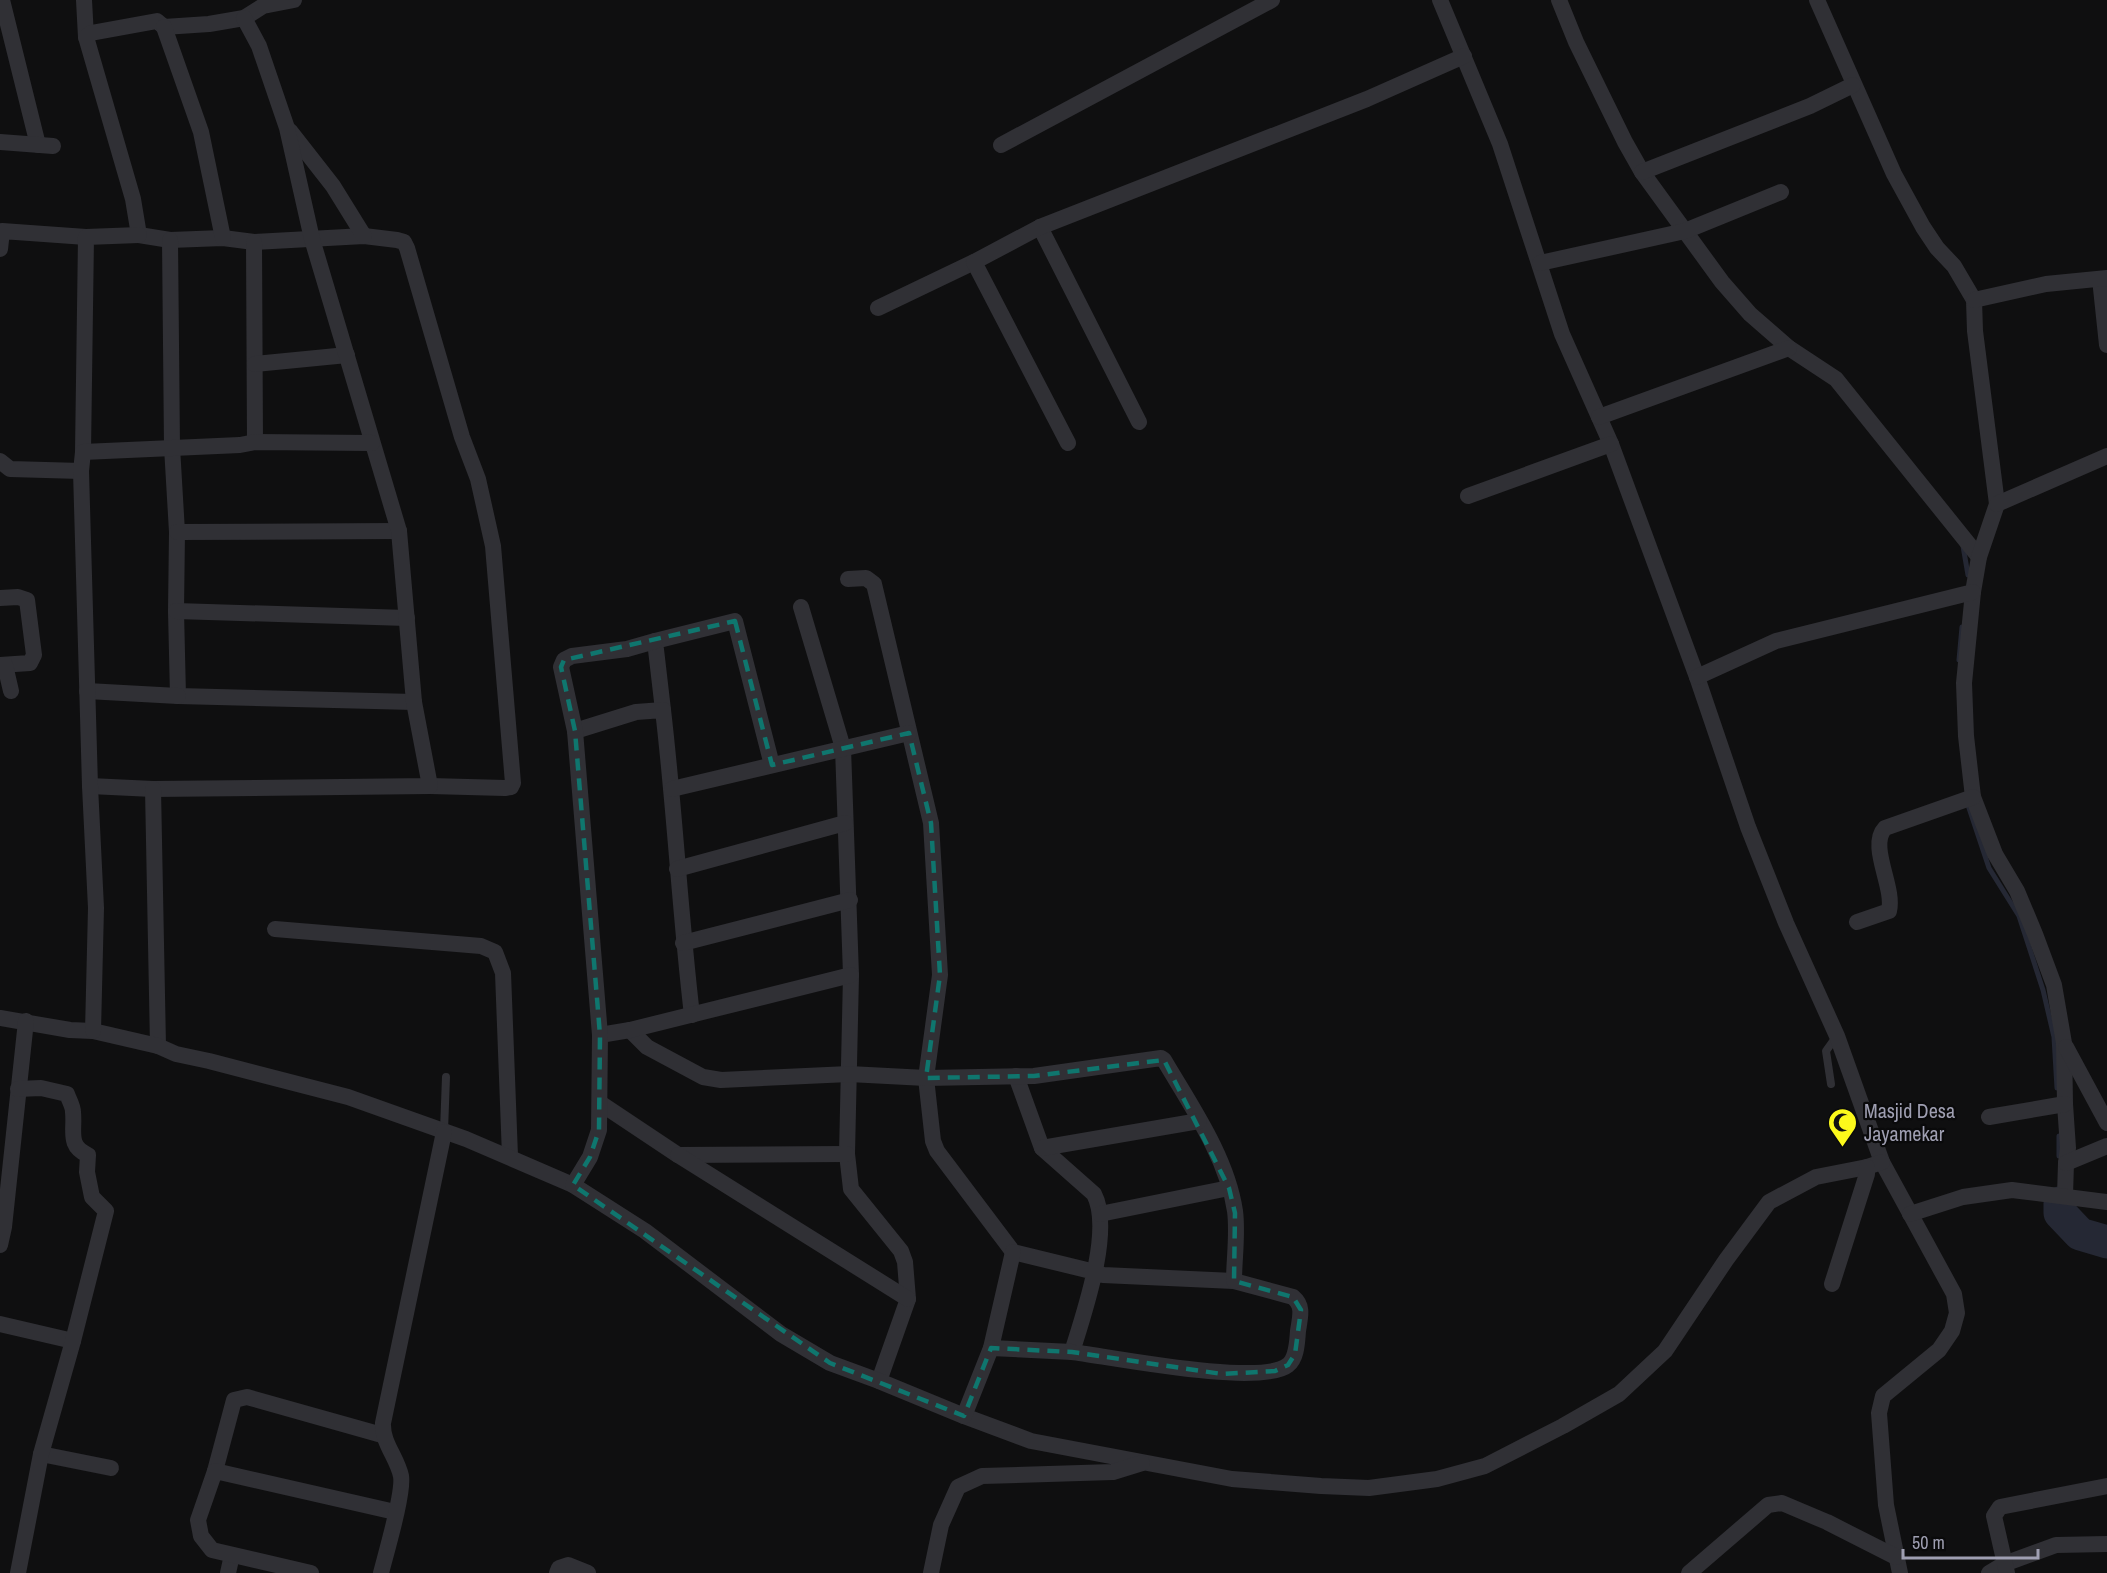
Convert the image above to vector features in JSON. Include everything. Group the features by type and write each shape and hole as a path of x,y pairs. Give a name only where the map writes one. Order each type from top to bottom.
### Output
{"street":[{"path":"0,142 46,145 2,0"},
{"path":"84,0 86,37 133,199 139,235"},
{"path":"164,27 187,27 244,18 263,6 294,0"},
{"path":"1001,145 1272,0"},
{"path":"1440,0 1500,144 1562,334 1611,444 1697,677 1748,827 1786,923 1837,1036 1874,1164 1910,1214 1954,1294 1957,1313 1952,1331 1939,1350 1883,1396 1879,1413 1886,1505 1898,1565"},
{"path":"1559,0 1576,42 1642,172 1722,282 1750,314 1789,348 1836,380 1978,557"},
{"path":"1817,0 1894,174 1923,227 1937,248 1954,266 1974,300 1997,504 1978,557 1973,592 1964,683 1966,736 1973,797 1995,854 2017,891 2036,934 2054,985 2064,1043 2068,1148 2065,1195"},
{"path":"244,18 259,46 287,128 312,239 399,531 414,702 430,786"},
{"path":"86,37 91,33 157,21 164,27 201,132 223,238"},
{"path":"878,308 1040,227 1366,99 1464,56"},
{"path":"1642,172 1780,118 1853,85"},
{"path":"287,128 333,186 363,236"},
{"path":"1540,263 1685,231 1781,192"},
{"path":"1040,227 1139,422"},
{"path":"0,249 1,231 86,237 139,235 170,240 223,238 254,242 363,236 404,242 462,437 478,479 493,546 513,783 511,787 153,789 90,786"},
{"path":"86,237 81,471 90,786 96,908 93,1031"},
{"path":"170,240 172,447 177,532 178,696"},
{"path":"254,242 255,442"},
{"path":"974,262 1068,444"},
{"path":"1974,300 2046,284 2103,278 2107,345"},
{"path":"1599,417 1789,348"},
{"path":"255,364 347,355"},
{"path":"83,452 240,445 255,442 372,443"},
{"path":"1468,496 1611,444"},
{"path":"1997,504 2107,456"},
{"path":"0,461 10,469 81,471"},
{"path":"177,532 399,531"},
{"path":"848,579 866,578 874,584 931,823 940,975 926,1078 933,1141 937,1151 1013,1252 1103,1275 1234,1281 1293,1297 1299,1302 1301,1310 1295,1354 1288,1365 1275,1371 1222,1374 1072,1352 992,1348"},
{"path":"1697,677 1776,641 1973,592"},
{"path":"0,598 18,597 27,600 34,655 30,663 2,665 11,691"},
{"path":"801,607 843,748 850,900 851,975 847,1154 851,1189 901,1251 905,1262 908,1299 879,1381"},
{"path":"176,611 407,618"},
{"path":"573,1185 590,1157 598,1130 600,1035 575,731 561,667 564,660 572,656 627,650 735,621 772,765"},
{"path":"655,641 672,789 683,943 692,1015"},
{"path":"87,691 178,696 414,702"},
{"path":"575,731 636,712 663,710"},
{"path":"672,789 909,733"},
{"path":"153,789 158,1046"},
{"path":"1857,922 1889,911 1891,904 1879,847 1880,833 1885,828 1973,797"},
{"path":"677,869 846,823"},
{"path":"683,943 850,900"},
{"path":"275,929 481,946 495,952 503,973 510,1156"},
{"path":"600,1035 630,1030 851,975"},
{"path":"0,1018 70,1030 93,1031 158,1046 176,1054 220,1063 348,1097 422,1122 510,1156 573,1185 645,1231 781,1334 830,1363 1031,1441 1232,1479 1369,1488 1437,1479 1485,1466 1619,1394 1665,1351 1726,1260 1769,1202 1816,1177 1874,1164"},
{"path":"0,1245 4,1227 26,1021"},
{"path":"630,1030 647,1047 703,1077 721,1080 849,1074 926,1078 1034,1076 1161,1058 1199,1121 1216,1154 1229,1188 1235,1213 1234,1281"},
{"path":"2064,1043 2107,1123"},
{"path":"1016,1076 1042,1148 1094,1194 1099,1204 1095,1272 1072,1352"},
{"path":"18,1089 41,1088 67,1094 73,1109 74,1144 79,1151 88,1155 87,1172 92,1197 106,1211 41,1454 18,1573"},
{"path":"600,1103 678,1155 908,1299"},
{"path":"1989,1117 2065,1104"},
{"path":"1042,1148 1199,1121"},
{"path":"381,1573 401,1478 395,1460 382,1436 383,1423 444,1132"},
{"path":"2066,1163 2107,1146"},
{"path":"678,1155 847,1154"},
{"path":"1832,1284 1867,1174 1874,1164"},
{"path":"1100,1214 1229,1188"},
{"path":"1910,1214 1963,1197 2012,1190 2107,1202"},
{"path":"964,1416 992,1348 1013,1252"},
{"path":"0,1324 73,1341"},
{"path":"311,1573 212,1550 201,1536 198,1520 215,1471 234,1400 247,1397 382,1436"},
{"path":"41,1454 111,1468"},
{"path":"931,1573 941,1524 958,1487 982,1476 1113,1472 1146,1462"},
{"path":"215,1471 395,1512"},
{"path":"2005,1569 1994,1515 2000,1507 2107,1486"},
{"path":"1689,1573 1768,1505 1782,1503 1827,1522 1898,1565"},
{"path":"1989,1573 2005,1569 2056,1545 2107,1544"},
{"path":"228,1573 232,1555"},
{"path":"557,1573 559,1568 568,1565 588,1573"}],"lane":[{"path":"1831,1084 1826,1051 1837,1036"},
{"path":"444,1132 446,1077"}],"highlighted area":[{"path":"735,621 772,765 909,733 931,823 940,975 926,1078 1034,1076 1164,1060 1229,1188 1235,1213 1234,1281 1293,1297 1301,1310 1295,1354 1288,1365 1275,1371 1222,1374 1072,1352 991,1348 964,1416 830,1363 573,1185 590,1157 599,1130 600,1035 575,731 561,667 564,660"}],"waterway":[{"path":"1963,546 1968,575"},
{"path":"1959,660 1962,627"},
{"path":"1968,805 1989,868 2019,916 2043,990 2054,1037 2057,1088"},
{"path":"2059,1136 2059,1156"},
{"path":"2060,1203 2060,1213 2080,1234 2107,1242"}],"place":[{"name":"Masjid Desa Jayamekar","path":"1843,1148"}]}
